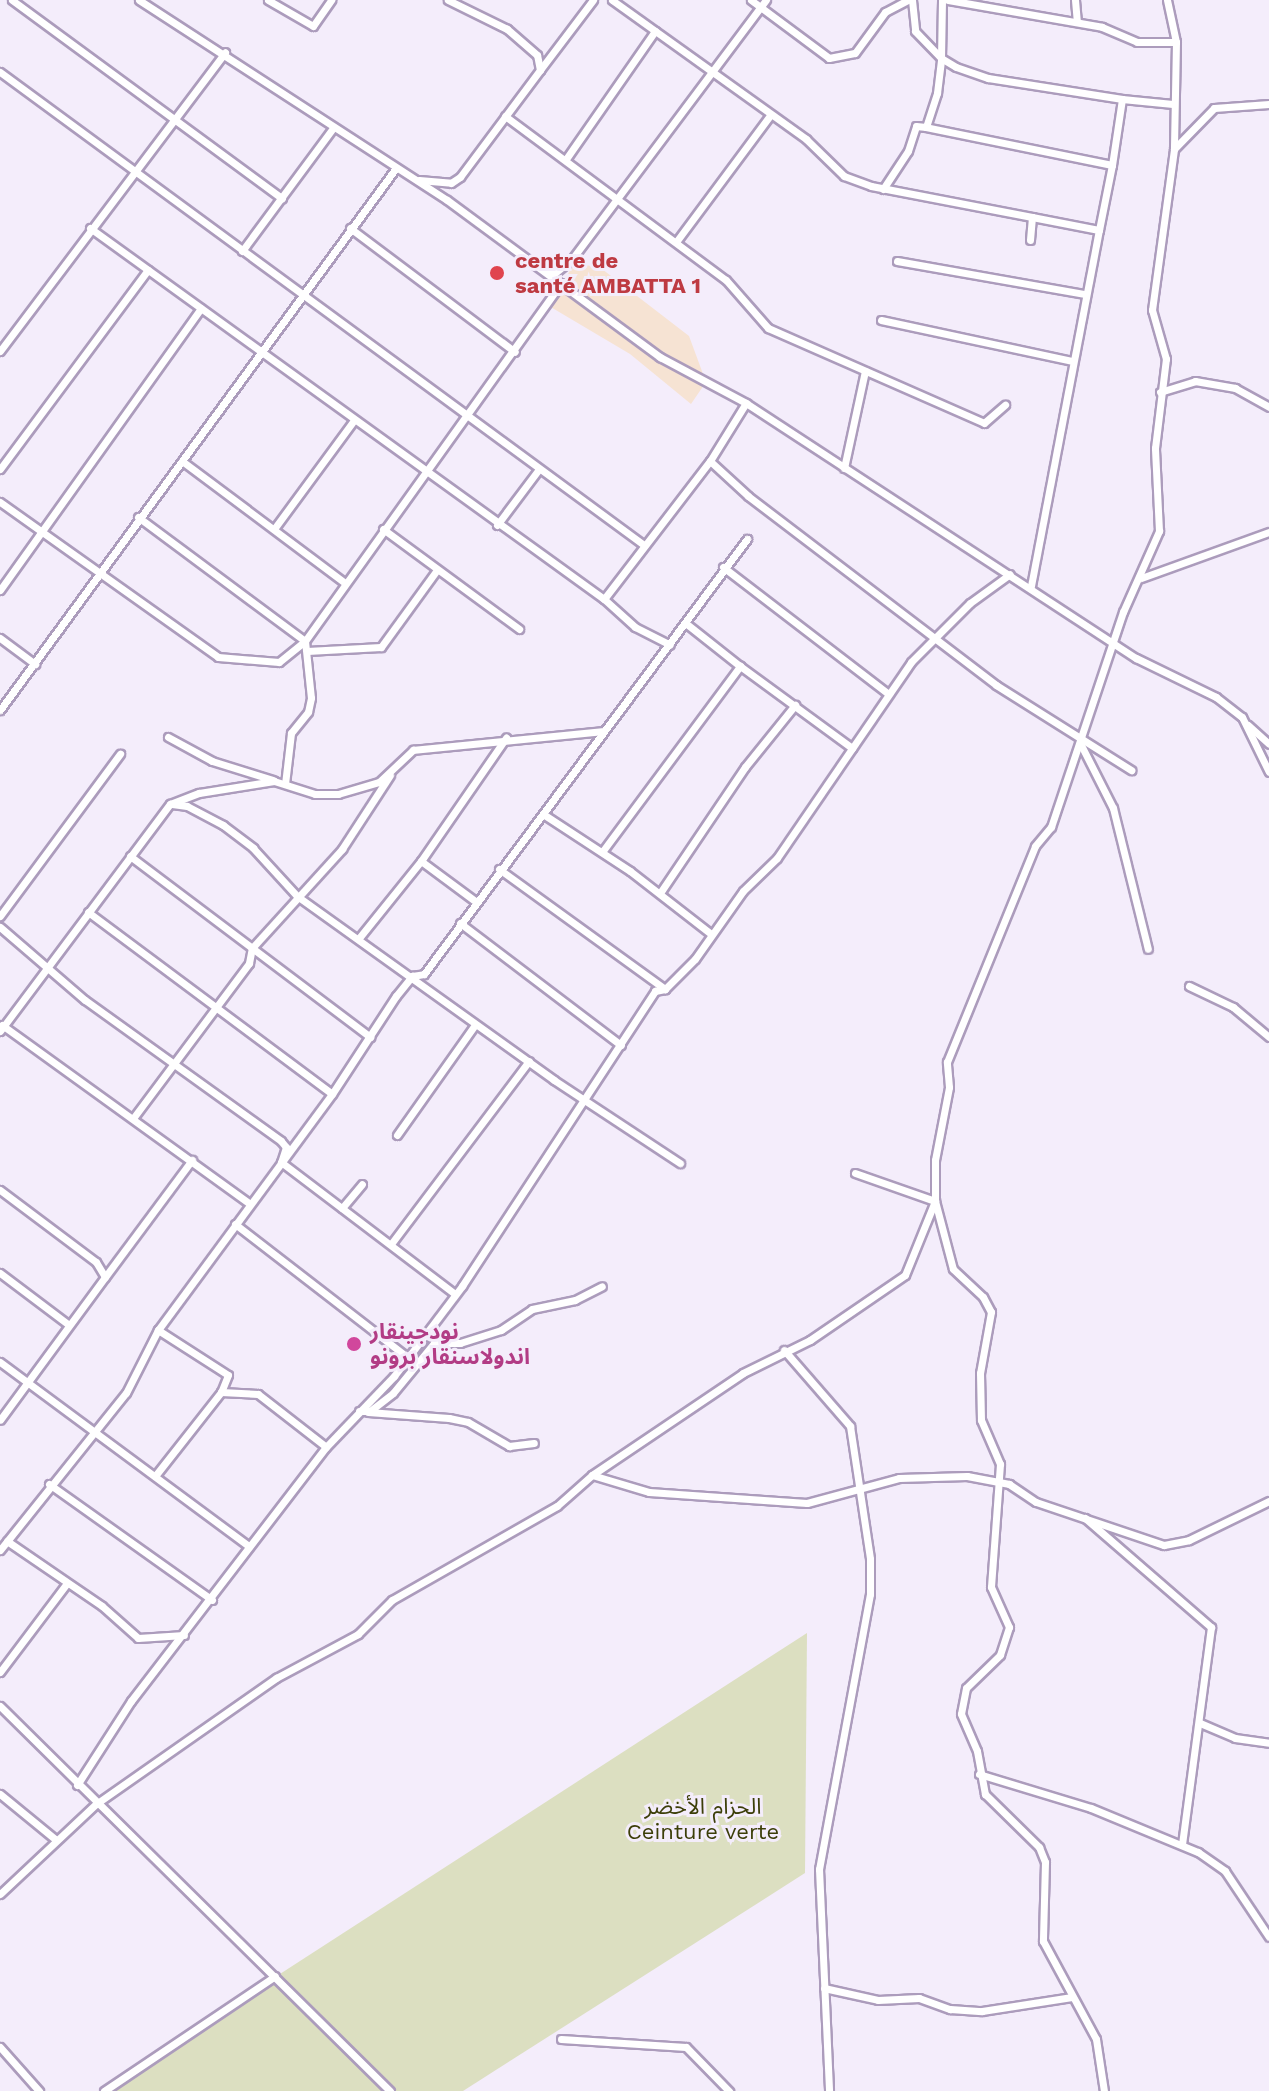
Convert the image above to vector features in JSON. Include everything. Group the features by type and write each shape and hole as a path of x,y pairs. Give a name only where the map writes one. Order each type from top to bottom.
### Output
{"street":[{"path":"12,0 282,198"},
{"path":"139,0 225,52 333,128 415,180 660,357 746,403 1115,643 1216,697 1269,744"},
{"path":"268,0 313,26 331,0"},
{"path":"448,0 507,29 537,55 540,70"},
{"path":"415,180 451,183 460,177 593,0"},
{"path":"612,0 771,114 844,176 883,189 1099,230"},
{"path":"751,0 763,3 820,53 844,57 855,53 885,12 910,0 915,31 941,58 982,77 1173,104"},
{"path":"926,127 941,58 945,0 1077,22 1137,42 1176,42"},
{"path":"1075,0 1077,22"},
{"path":"1104,2091 1096,2039 1043,1941 1045,1862 1039,1847 995,1807 979,1774 962,1701 971,1681 991,1667 1009,1636 1009,1621 991,1587 1000,1464 981,1420 980,1373 993,1319 983,1297 953,1269 935,1201 935,1160 949,1087 947,1062 1035,846 1051,827 1123,612 1141,578 1159,531 1155,448 1166,359 1152,310 1174,149 1176,42 1167,0"},
{"path":"538,266 561,269 763,3"},
{"path":"566,159 655,31"},
{"path":"2,346 171,118 225,52"},
{"path":"0,72 644,545"},
{"path":"1031,586 1122,99"},
{"path":"1174,149 1214,108 1269,104"},
{"path":"676,242 771,114"},
{"path":"505,116 726,280 768,328 984,423 1005,405"},
{"path":"883,189 908,151 916,126 1112,165"},
{"path":"242,251 333,128"},
{"path":"0,710 138,517 396,168"},
{"path":"1030,240 1032,217"},
{"path":"90,228 261,350 424,473 604,599 635,627 670,645"},
{"path":"350,228 515,352"},
{"path":"897,261 1085,294"},
{"path":"0,469 148,270"},
{"path":"0,502 218,657 279,662 305,641 383,529 515,352 561,283"},
{"path":"0,590 201,308"},
{"path":"881,320 1072,361"},
{"path":"844,468 865,371"},
{"path":"1160,392 1195,381 1235,388 1269,407"},
{"path":"604,599 710,461 746,403"},
{"path":"274,529 354,420"},
{"path":"182,461 345,583"},
{"path":"710,461 933,637 1079,742 1131,770"},
{"path":"497,525 539,469"},
{"path":"138,517 305,641 311,698 308,712 291,733 285,784"},
{"path":"383,529 519,629"},
{"path":"1141,578 1269,532"},
{"path":"0,1550 141,1371 158,1330 332,1094 412,976 424,974 603,731 688,625 723,567 747,539"},
{"path":"723,567 887,693"},
{"path":"307,651 381,647 437,570"},
{"path":"77,1785 131,1701 212,1600 249,1546 326,1447 362,1412 455,1294 655,991 665,989 695,959 710,933 761,870 777,858 887,693 933,637 1010,574"},
{"path":"688,625 852,748"},
{"path":"0,638 35,664"},
{"path":"602,852 740,666"},
{"path":"660,893 745,767 795,705"},
{"path":"1242,717 1269,772"},
{"path":"168,737 212,761 315,794 338,794 379,782 398,763 422,747 603,731"},
{"path":"359,938 421,861 506,738"},
{"path":"1079,742 1113,808 1148,949"},
{"path":"0,916 120,754"},
{"path":"134,1117 175,1065 214,1004 249,963 252,948 342,849 398,763"},
{"path":"249,1203 134,1117 1,1027 170,804 199,793 274,781"},
{"path":"170,804 205,813 236,834 297,896 412,976 475,1025 583,1100 672,1153 680,1163"},
{"path":"543,814 660,893 710,933"},
{"path":"130,856 370,1037"},
{"path":"421,861 475,901"},
{"path":"499,869 665,989"},
{"path":"88,912 332,1094"},
{"path":"460,923 621,1045"},
{"path":"0,927 175,1065 281,1141 286,1147 281,1162"},
{"path":"1189,986 1233,1007 1269,1037"},
{"path":"397,1135 475,1025"},
{"path":"391,1244 529,1061"},
{"path":"0,1420 192,1160"},
{"path":"281,1162 455,1294"},
{"path":"855,1173 935,1201"},
{"path":"342,1208 362,1184"},
{"path":"0,1190 96,1262 105,1277"},
{"path":"1,1889 96,1804 276,1678 358,1634 392,1600 530,1522 592,1475 784,1350 810,1340 898,1283 915,1259 935,1201"},
{"path":"235,1224 416,1364"},
{"path":"0,1273 69,1325"},
{"path":"362,1412 393,1393 434,1343 460,1343 501,1330 532,1309 575,1300 602,1286"},
{"path":"155,1476 221,1392 228,1375 158,1330"},
{"path":"784,1350 850,1426 860,1487 870,1594 820,1855 829,2091"},
{"path":"0,1362 249,1546"},
{"path":"221,1392 258,1394 326,1447"},
{"path":"362,1412 449,1418 468,1422 509,1446 534,1443"},
{"path":"592,1475 649,1492 762,1503 807,1503 860,1487 933,1474 998,1481 1036,1502 1077,1512 1164,1545 1189,1540 1269,1501"},
{"path":"49,1484 212,1600"},
{"path":"1077,1512 1211,1627 1182,1844"},
{"path":"7,1541 138,1638 184,1635"},
{"path":"0,1672 67,1583"},
{"path":"0,1706 390,2091"},
{"path":"1200,1723 1235,1738 1269,1743"},
{"path":"979,1774 1091,1808 1182,1844 1225,1871 1269,1937"},
{"path":"0,1794 55,1839"},
{"path":"104,2091 275,1976"},
{"path":"824,1988 878,2000 919,1998 950,2009 982,2011 1072,1997"},
{"path":"561,2039 686,2047 729,2091"},
{"path":"0,2047 39,2091"}],"shaded area":[{"path":"575,262 602,269 689,336 706,382 691,404 630,354 549,306"}],"green space":[{"name":"الحزام الأخضر Ceinture verte","path":"807,1633 805,1873 463,2091 99,2091"}],"place":[{"name":"centre de santé AMBATTA 1","path":"497,273"},
{"name":"نودجينقار اندولاسنقار برونو","path":"354,1344"}]}
